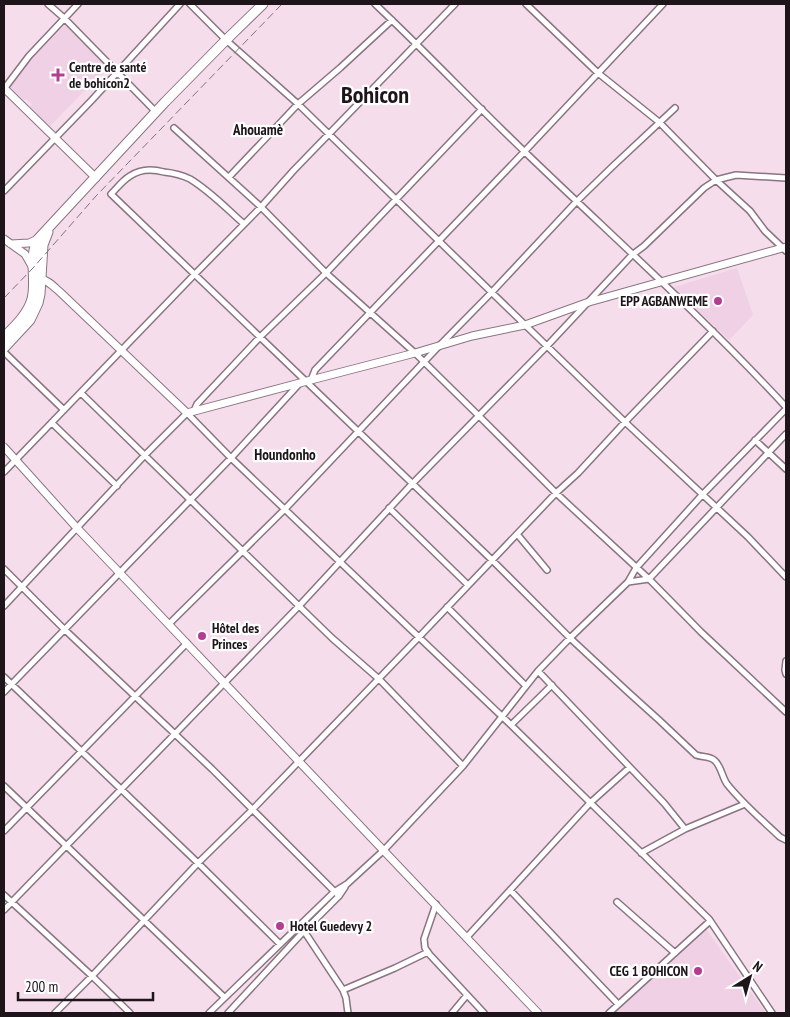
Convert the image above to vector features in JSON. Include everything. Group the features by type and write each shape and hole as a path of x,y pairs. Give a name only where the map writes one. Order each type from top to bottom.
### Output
{"highway":[{"path":"4,350 34,312 40,294 34,249 38,239 156,112 263,4"},
{"path":"4,337 28,308 43,245 50,226"}],"main road":[{"path":"4,88 96,178"},
{"path":"4,239 25,254 36,275 61,293 190,412 472,336 525,325 589,302 785,249"},
{"path":"10,244 30,243 38,239"},
{"path":"4,447 78,528 538,1013"}],"street":[{"path":"48,4 156,112"},
{"path":"4,88 29,56 78,4"},
{"path":"4,191 180,4"},
{"path":"190,4 226,40 298,104 625,422 717,508 786,577"},
{"path":"209,1013 280,944 384,850 463,766 538,671 628,582 636,568 702,494 786,408 746,364 524,152 375,4"},
{"path":"4,472 455,4"},
{"path":"526,4 598,73 659,122 716,180 750,211 765,231 785,249"},
{"path":"4,692 306,381 663,4"},
{"path":"230,177 298,104 392,20"},
{"path":"169,624 285,510 612,166 675,108"},
{"path":"4,606 144,456 190,412 260,337 326,273 482,109"},
{"path":"174,128 230,177 326,273 414,353 556,493 786,712"},
{"path":"244,224 197,184 181,175 158,170 136,172 122,182 111,194 492,560 570,638 691,751 701,757 716,760 724,779 745,804 780,837 786,840"},
{"path":"4,910 298,606 389,508 547,346 632,255 644,246 704,188 716,180 736,175 786,178"},
{"path":"55,1013 712,332"},
{"path":"4,350 64,410"},
{"path":"81,393 298,606 379,679 463,766"},
{"path":"190,412 231,458 511,725 710,921 772,1013"},
{"path":"52,423 118,486"},
{"path":"628,582 648,579 786,434"},
{"path":"755,440 786,469"},
{"path":"389,508 468,585"},
{"path":"517,534 547,570"},
{"path":"4,569 64,629 175,733 336,894"},
{"path":"446,608 526,686"},
{"path":"4,831 187,643"},
{"path":"786,661 786,674"},
{"path":"538,671 664,803 685,829"},
{"path":"4,678 280,944"},
{"path":"511,725 552,685"},
{"path":"467,937 590,803 629,768"},
{"path":"4,786 224,997"},
{"path":"641,853 685,829 745,804"},
{"path":"510,890 618,1004"},
{"path":"228,1013 336,894"},
{"path":"4,895 130,1013"},
{"path":"617,902 675,953"},
{"path":"436,904 424,939 425,948 484,1013"},
{"path":"609,1013 710,921"},
{"path":"304,931 343,990 348,1013"},
{"path":"343,990 428,952"},
{"path":"254,970 262,977"},
{"path":"452,1013 467,995"}],"shaded area":[{"name":"Centre de santé de bohicon2","path":"65,25 108,67 50,126 30,107 32,104 26,99 24,100 7,84"},
{"name":"EPP AGBANWEME","path":"737,268 753,315 729,340 674,287"},
{"name":"CEG 1 BOHICON","path":"706,929 766,1013 613,1013"}],"railway":[{"path":"4,298 96,196 282,4"}],"place":[{"name":"Centre de santé de bohicon2","path":"58,75"},
{"name":"EPP AGBANWEME","path":"718,301"},
{"name":"Hôtel des Princes","path":"202,636"},
{"name":"Hotel Guedevy 2","path":"280,926"},
{"name":"CEG 1 BOHICON","path":"698,971"}],"district":[{"name":"Bohicon","path":"375,94"},
{"name":"Ahouamè","path":"258,129"},
{"name":"Houndonho","path":"285,454"}]}
